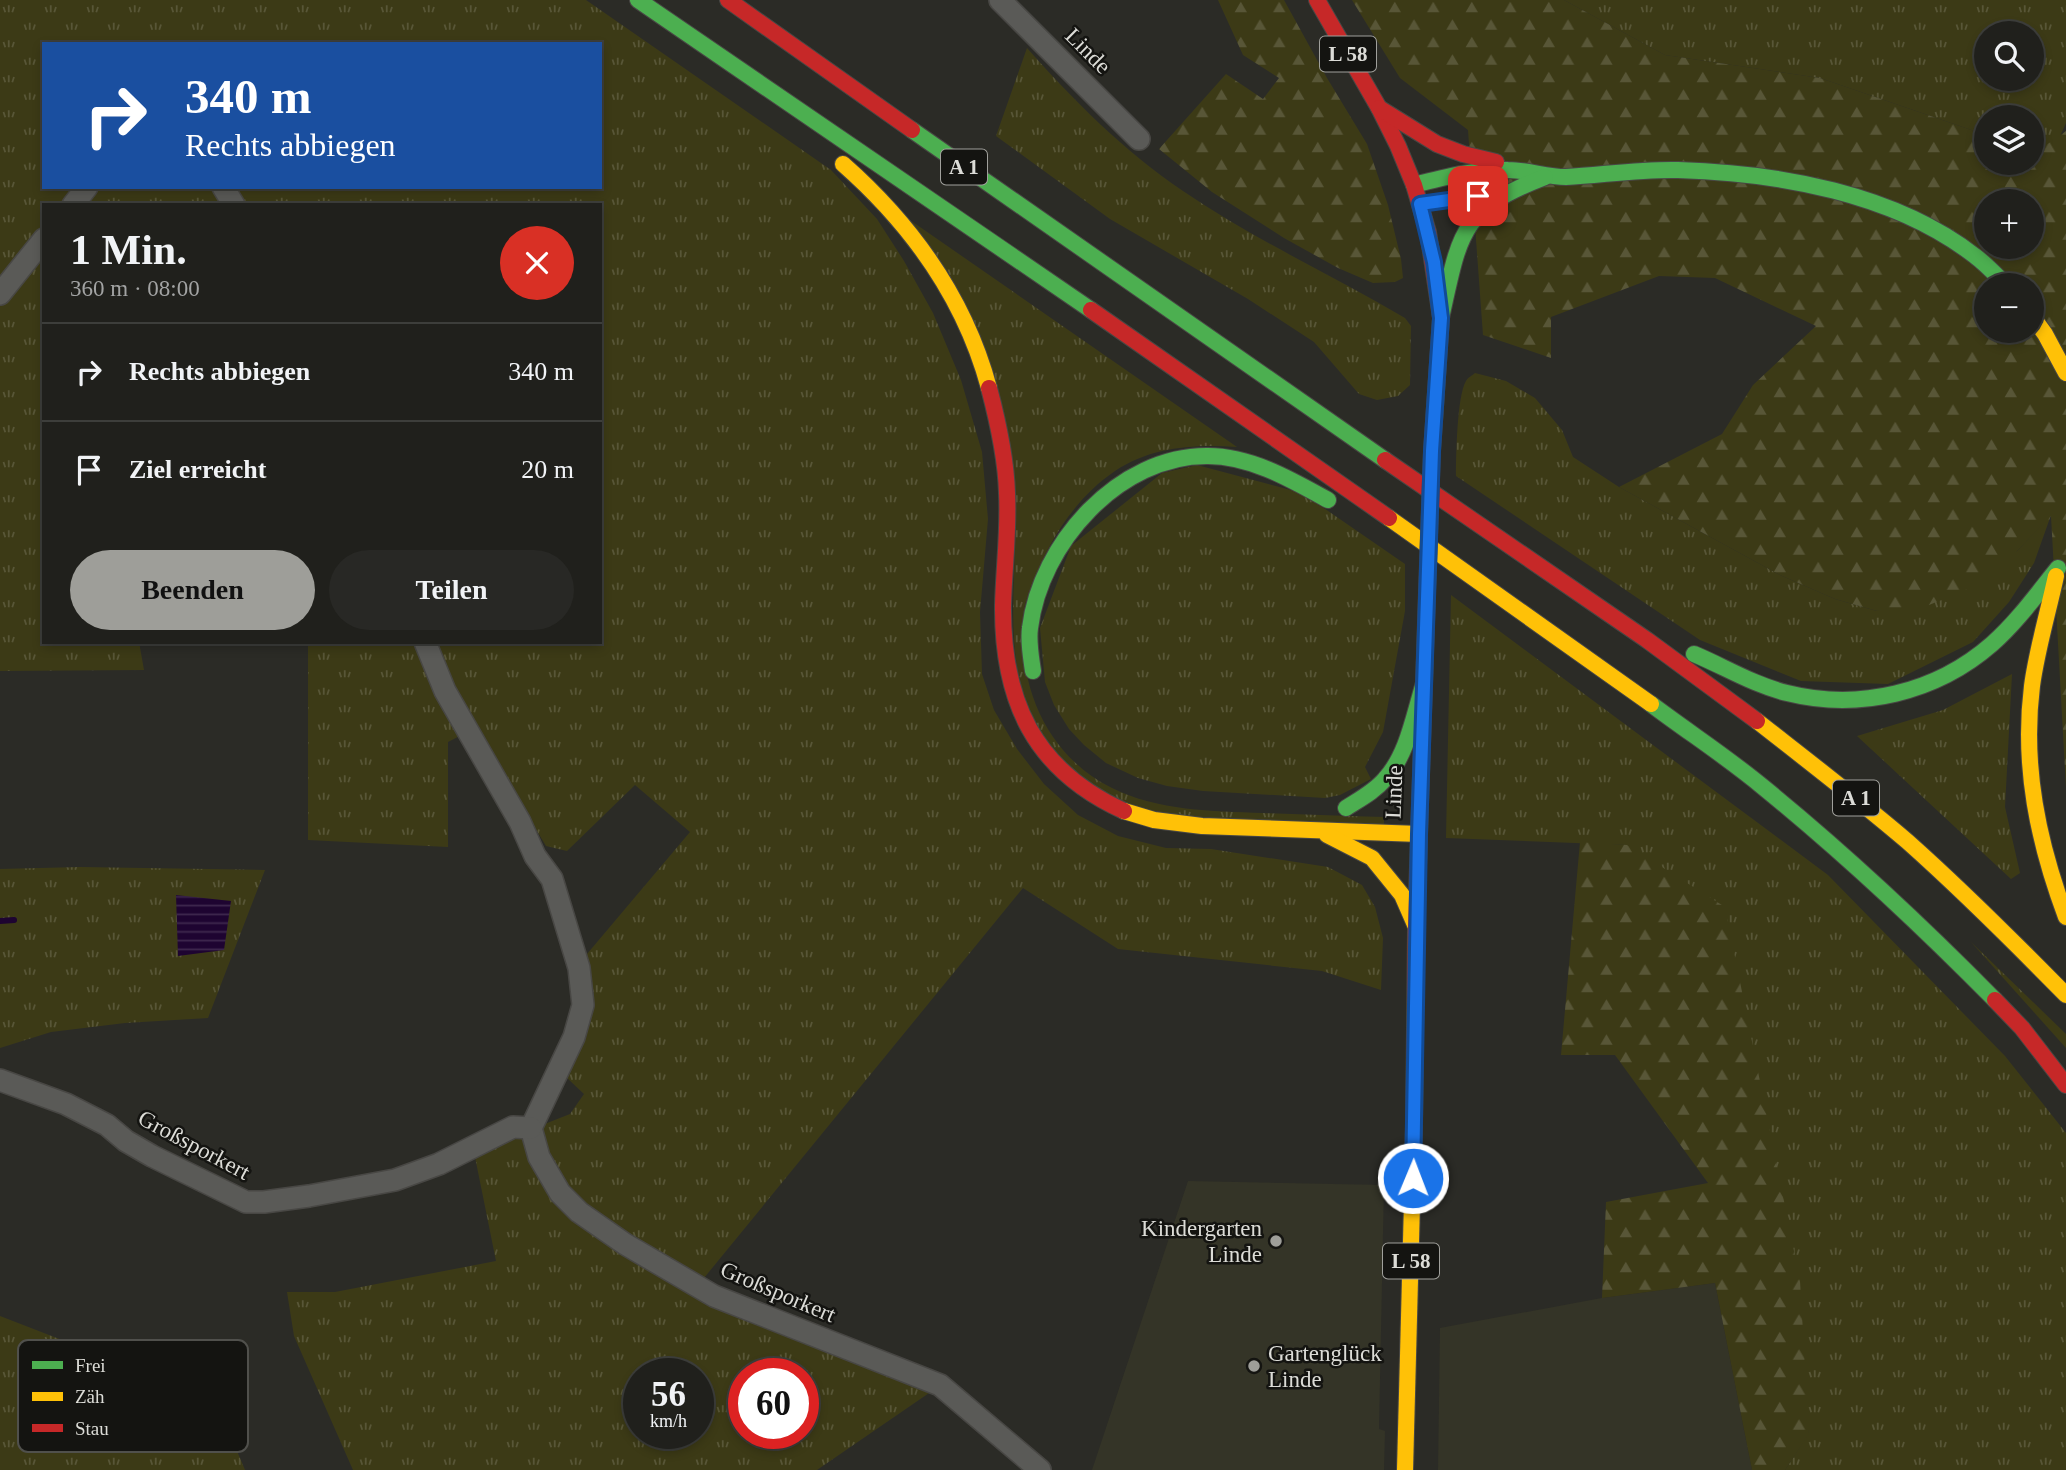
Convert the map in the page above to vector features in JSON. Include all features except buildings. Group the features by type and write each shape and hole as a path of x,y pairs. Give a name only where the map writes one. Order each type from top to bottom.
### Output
{"main road":[{"name":"A 1","path":"638,0 1396,522 1761,785 1854,864 1934,938 2022,1028 2066,1085"},
{"name":"A 1","path":"728,0 1200,334 1626,625 1785,740 1877,814 1966,893 2066,995"},
{"name":"L 58","path":"1317,0 1379,108"},
{"path":"750,77 811,138"},
{"path":"1379,108 1436,143 1467,155 1491,158 1510,170"},
{"name":"Linde","path":"1379,108 1414,185 1427,204 1441,318 1432,451 1416,927 1415,1090 1405,1470"},
{"path":"831,154 860,177 900,219 924,251 969,333 987,378 1006,468 1008,540 1004,648 1009,681 1032,735 1047,758 1068,779 1094,797 1123,811 1144,817 1189,825 1322,833 1419,834"},
{"path":"1414,185 1457,173 1510,170 1547,177 1676,170 1745,174 1810,186 1863,200 1955,241 1992,273"},
{"path":"1441,318 1456,250 1462,235 1479,212 1511,191 1547,177"},
{"path":"1478,196 1511,191"},
{"path":"2044,333 2066,373"},
{"path":"1037,689 1030,651 1030,626 1036,600 1049,570 1074,527 1095,505 1119,485 1146,469 1177,459 1206,456 1244,460 1282,475 1328,500 1396,522"},
{"path":"1626,625 1759,684 1803,696 1857,702 1910,692 1955,673 1992,644 2060,562 2031,690 2030,767 2035,819 2045,860 2066,917"},
{"path":"1379,808 1340,807 1370,792 1390,772 1424,683"},
{"path":"1400,809 1420,810"},
{"path":"1322,833 1371,858 1402,895 1416,927"}],"street":[{"name":"Linde","path":"1000,0 1139,139"},
{"path":"75,203 85,189"},
{"path":"0,294 42,242"},
{"path":"426,644 445,691 520,821 535,856 552,879 579,968 583,1005 574,1037 531,1128"},
{"name":"Großsporkert","path":"0,1080 66,1104 107,1125 126,1141 152,1156 246,1202 309,1196 395,1180 439,1164 513,1127 531,1128 539,1157 560,1193 579,1212 625,1244 714,1296 940,1385 1040,1470"}],"shaded area":[{"path":"176,895 231,901 224,950 178,956"},
{"name":"Gartenglück Linde","path":"1188,1181 1384,1185 1379,1429 1385,1431 1384,1470 1092,1470"},
{"path":"1715,1283 1752,1470 1438,1470 1440,1328 1602,1298"}],"green space":[{"path":"0,0 586,0 831,170 877,219 904,261 933,313 961,380 982,452 988,519 980,612 982,674 994,710 1017,749 1044,784 1078,815 1118,836 1166,848 1211,849 1328,867 1362,885 1375,907 1383,938 1381,990 1322,971 1118,949 1023,888 695,1289 932,1391 817,1470 353,1470 294,1336 287,1292 335,1292 496,1261 474,1152 570,1114 584,1094 566,1077 586,1038 594,997 587,954 690,832 635,785 567,851 546,846 475,728 448,742 448,847 308,840 308,644 602,644 602,203 42,203 42,644 139,644 144,670 0,671"},
{"path":"1218,0 1284,0 1367,144 1388,205 1403,278 1395,282 1373,283 1338,268 1284,238 1212,192 1159,149 1226,74 1263,99 1279,78 1243,55"},
{"path":"1352,0 1564,0 1665,55 1820,78 1974,131 1974,175 2044,175 2044,146 2066,131 2066,788 2051,516 1980,584 1929,605 1877,611 1835,599 1780,575 1619,487 1722,434 1753,385 1816,326 1715,278 1659,276 1551,317 1551,358 1483,335 1468,130 1400,78"},
{"path":"1564,0 2066,0 2066,123 2060,136 2044,147 2044,105 1974,105 1974,131 1820,78 1665,55"},
{"path":"1027,48 1100,124 1162,176 1237,225 1405,318 1411,326 1410,385 1398,396 1377,400 1359,394 1314,342 1248,299 1110,219 996,136"},
{"path":"907,218 1237,447 1173,449 1129,463 1087,494 1064,522 1046,553 1024,611 1025,664 1031,690 1040,714 1053,736 1069,756 1089,774 1112,788 1148,801 1205,810 1384,817 1384,826 1214,820 1163,814 1125,802 1100,790 1077,775 1057,755 1035,722 1021,688 1013,613 1016,496 1012,458 997,391 975,331 961,303"},
{"path":"1475,373 1506,381 1535,398 1562,430 1573,457 1619,487 1780,575 1835,599 1877,611 2017,551 2051,515 2034,563 2009,602 1973,642 1888,684 1801,681 1700,640 1456,476 1463,389 1468,378"},
{"path":"1197,465 1302,493 1405,564 1405,611 1383,732 1365,767 1371,779 1340,795 1325,798 1203,791 1167,786 1138,778 1106,763 1084,745 1069,729 1054,705 1045,682 1040,628 1071,546 1162,473"},
{"path":"1451,595 1828,875 2005,1056 2066,1133 2066,1470 1785,1470 1809,1433 1627,845 1446,838"},
{"path":"2012,674 2005,807 2020,873 2011,879 1857,736 1943,710"},
{"path":"1580,842 1627,845 1725,907 1800,1281 1809,1434 1785,1470 1752,1470 1715,1283 1602,1298 1606,1202 1708,1183 1615,1055 1561,1055"},
{"path":"80,867 265,870 208,1018 125,1023 51,1032 0,1048 0,869"},
{"path":"1971,942 2066,1034 2066,1048"},
{"path":"0,1316 62,1340 18,1340 18,1452 237,1452 245,1470 0,1470"}],"waterway":[{"path":"0,921 14,920"}],"traffic: fast":[{"path":"638,0 1091,310"},
{"path":"912,130 1385,460"},
{"path":"1414,185 1461,174 1496,170 1566,177 1678,170 1795,182 1834,190 1908,216 1943,234 1994,273"},
{"path":"1441,318 1453,265 1468,228 1479,214 1495,201 1545,177"},
{"path":"1427,592 1432,451"},
{"path":"1033,671 1030,628 1037,596 1050,566 1067,536 1089,510 1115,488 1144,471 1175,460 1224,457 1271,470 1328,500"},
{"path":"1694,654 1751,681 1787,693 1842,700 1896,694 1946,675 1992,644 2058,568"},
{"path":"1346,808 1377,787 1393,769 1409,733 1424,683"},
{"path":"1651,704 1749,776 1823,838 1910,917 1995,1000"}],"traffic: slow":[{"path":"843,164 891,212 932,265 966,324 989,388"},
{"path":"2044,333 2066,373"},
{"path":"1389,518 1651,704"},
{"path":"2056,576 2034,672 2029,745 2040,832 2066,917"},
{"path":"1757,721 1908,842 2066,995"},
{"path":"1124,811 1154,820 1202,826 1419,834"},
{"path":"1327,835 1372,858 1402,895 1416,927"},
{"path":"1405,1470 1414,1127"}],"traffic: jam":[{"path":"728,0 912,130"},
{"path":"1317,0 1398,146 1414,185 1428,232 1441,318 1432,451"},
{"path":"1379,108 1437,144 1496,162"},
{"path":"1091,310 1389,518"},
{"path":"989,388 1001,440 1006,480 1004,640 1017,702 1029,729 1046,753 1067,775 1093,794 1124,811"},
{"path":"1385,460 1647,640 1757,721"},
{"path":"1414,1127 1416,927 1427,592"},
{"path":"1995,1000 2022,1028 2066,1085"}],"place":[{"name":"Kindergarten Linde","path":"1276,1241"},
{"name":"Gartenglück Linde","path":"1254,1366"}],"route":[{"path":"1413,1178 1419,834 1432,451 1441,318 1434,262 1420,204 1478,196"}]}
